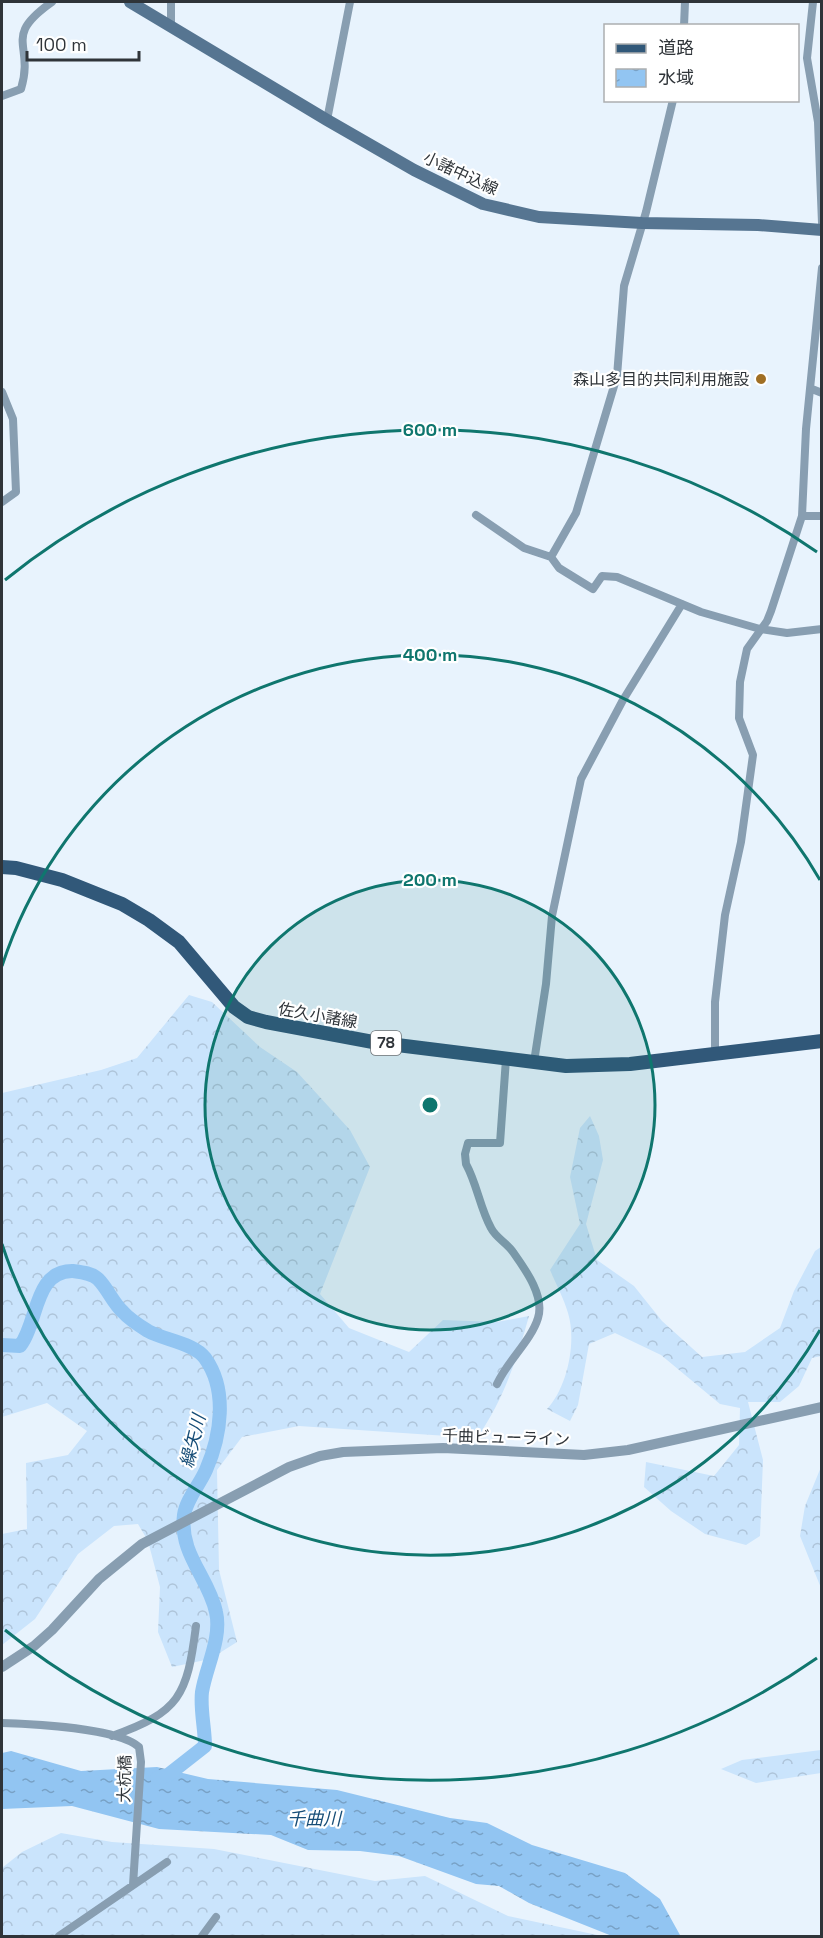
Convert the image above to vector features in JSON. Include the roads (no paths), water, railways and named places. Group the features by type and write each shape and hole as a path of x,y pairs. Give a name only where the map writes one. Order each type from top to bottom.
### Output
{"main road":[{"name":"小諸中込線","path":"130,2 414,170 483,204 539,217 642,223 758,225 822,230"},
{"name":"佐久小諸線","path":"2,867 32,871 62,880 122,904 149,920 179,942 223,995 248,1017 373,1041 506,1059 593,1066 715,1055 822,1041"}],"street":[{"path":"2,96 21,89 24,78 21,33 25,24 52,2"},
{"path":"171,2 171,26"},
{"path":"327,120 350,2"},
{"path":"684,24 685,2"},
{"path":"813,2 807,58 818,122 822,223"},
{"path":"551,557 576,513 609,408 617,376 624,286 672,102"},
{"path":"715,1055 715,1002 725,915 741,842 753,755 739,718 740,682 747,649 771,611 802,516 806,429 812,389 822,268"},
{"path":"812,389 822,393"},
{"path":"2,392 13,419 17,475 16,492 2,502"},
{"path":"476,515 524,548 551,557 559,568 593,589 602,576 617,577 701,612 760,629 787,633 822,629"},
{"path":"802,516 822,516"},
{"path":"534,1062 546,984 552,916 581,779 623,700 682,604"},
{"path":"497,1384 506,1366 532,1332 539,1317 539,1308 530,1276 512,1251 492,1231 466,1164 465,1154 468,1143 500,1143 506,1059"},
{"name":"千曲ビューライン","path":"2,1667 40,1641 99,1579 142,1544 289,1467 343,1452 443,1448 584,1455 628,1450 822,1407"},
{"path":"2,1723 85,1730 111,1736 138,1726 172,1705 182,1692 196,1626"},
{"name":"大杭橋","path":"111,1736 132,1741 139,1747 141,1762 133,1885"},
{"path":"59,1936 166,1862"},
{"path":"202,1936 216,1917"}],"water":[{"name":"千曲川","path":"11,1751 81,1771 157,1767 208,1779 337,1790 450,1818 487,1823 532,1845 625,1873 660,1899 680,1935 684,1936 612,1936 529,1903 499,1886 476,1884 399,1856 360,1851 308,1850 271,1835 159,1829 72,1806 2,1809 2,1753"}],"waterway":[{"name":"繰矢川","path":"2,1345 20,1346 44,1288 51,1279 60,1273 73,1271 86,1273 96,1277 102,1283 119,1308 131,1320 148,1331 200,1353 205,1358 217,1384 220,1413 215,1443 206,1470 190,1498 184,1515 186,1542 212,1600 217,1622 215,1642 202,1692 205,1746 168,1775 157,1778"}],"place":[{"name":"森山多目的共同利用施設","path":"761,379"}]}
